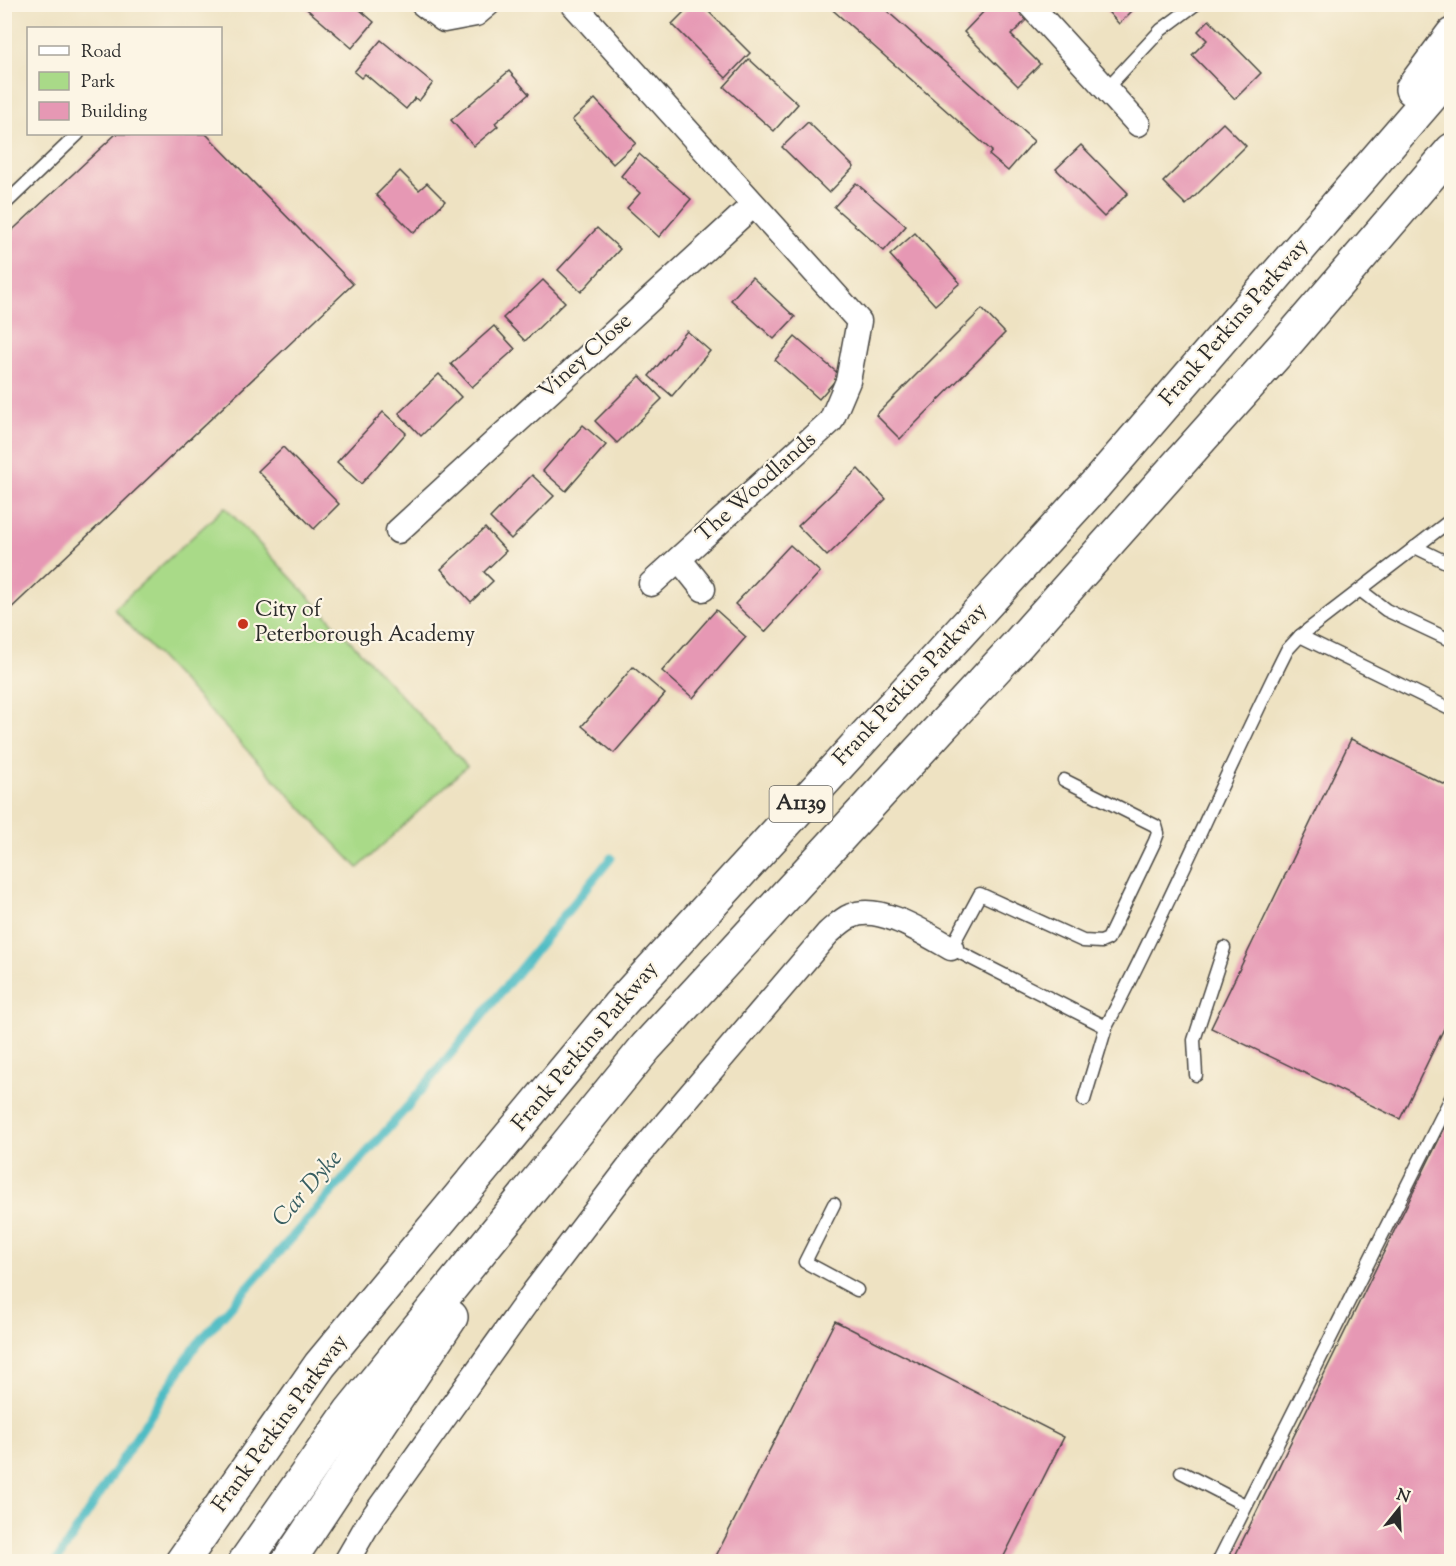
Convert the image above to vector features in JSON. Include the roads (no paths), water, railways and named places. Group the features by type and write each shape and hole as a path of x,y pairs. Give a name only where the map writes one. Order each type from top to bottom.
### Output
{"highway":[{"path":"1280,270 1452,35"},
{"name":"Frank Perkins Parkway","path":"182,1562 320,1365 618,1006 1088,492 1452,72"},
{"name":"Frank Perkins Parkway","path":"244,1562 350,1412 646,1047 1009,654 1288,341 1452,150"},
{"path":"1288,341 1452,182"},
{"path":"288,1562 562,1151"}],"street":[{"path":"423,4 444,20 476,14 488,4"},
{"path":"573,4 752,206"},
{"path":"1029,4 1138,124"},
{"name":"The Woodlands","path":"651,584 831,421 848,381 859,321 752,206"},
{"name":"Viney Close","path":"398,531 752,206"},
{"path":"679,559 703,590"},
{"path":"346,1562 368,1524 520,1311 633,1162 828,933 849,916 877,913 915,928 951,948"}],"lane":[{"path":"1106,89 1161,30 1196,4"},
{"path":"4,205 77,135"},
{"path":"1084,1100 1106,1027 1144,954 1225,776 1287,650 1300,636 1452,519"},
{"path":"1415,548 1452,565"},
{"path":"1360,590 1386,610 1452,641"},
{"path":"1300,636 1452,710"},
{"path":"1064,780 1151,822 1158,833 1108,939 1101,942 1083,941 980,894 951,948 1106,1027"},
{"path":"1196,1076 1194,1040 1224,948"},
{"path":"1218,1562 1452,1096"},
{"path":"834,1204 805,1262 857,1290"},
{"path":"1181,1472 1245,1505"}],"waterway":[{"name":"Car Dyke","path":"56,1562 194,1348 408,1106 611,858"}],"place":[{"name":"City of Peterborough Academy","path":"243,624"}]}
